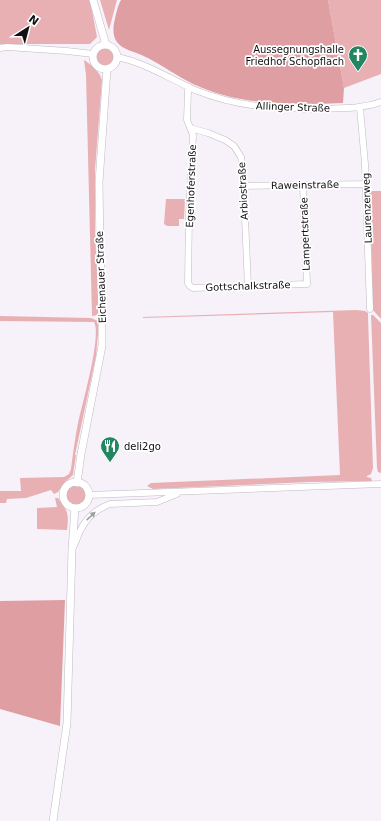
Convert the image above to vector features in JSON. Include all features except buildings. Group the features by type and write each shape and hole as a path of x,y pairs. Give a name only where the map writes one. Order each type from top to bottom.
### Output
{"main road":[{"path":"93,0 106,45"},
{"path":"106,45 113,48 116,57 114,65 107,69 95,64 93,61 93,54 95,50 98,47 106,45"},
{"name":"Eichenauer Straße","path":"78,483 81,454 102,346 99,182 107,69"},
{"path":"78,483 84,486 89,495 84,505 75,508 67,504 63,494 68,485 78,483"},
{"path":"53,821 67,723 72,549 75,508"}],"street":[{"path":"0,48 7,47 93,54"},
{"name":"Allinger Straße","path":"116,57 144,65 189,87 221,99 261,107 297,109 360,108 381,102"},
{"name":"Egenhoferstraße","path":"189,87 187,120 193,135 189,228 188,283 190,286"},
{"name":"Laurenzerweg","path":"360,108 366,184 370,309"},
{"name":"Arbiostraße","path":"190,128 225,140 234,146 241,157 244,186 248,287"},
{"name":"Raweinstraße","path":"244,186 366,184"},
{"name":"Lampertstraße","path":"303,185 308,284"},
{"name":"Gottschalkstraße","path":"190,286 193,288 308,284"},
{"path":"89,495 381,484"},
{"path":"72,549 79,532 86,521 90,516 103,507 110,504 157,502 183,492"}],"shaded area":[{"path":"0,0 90,0 97,37 90,44 0,44"},
{"path":"100,0 117,0 109,30"},
{"path":"121,0 328,0 344,88 343,103 286,104 248,100 230,97 193,84 148,58 122,47 118,43 115,38 114,23"},
{"path":"328,0 381,0 381,74 344,88"},
{"path":"101,48 109,48 114,53 112,64 109,66 101,66 96,61 96,53"},
{"path":"84,60 95,68 102,80 95,170 95,232 99,315 92,316 86,75"},
{"path":"369,191 381,191 381,319 372,309"},
{"path":"166,199 185,199 184,219 179,219 179,226 167,226 164,224"},
{"path":"356,310 365,311 368,313 373,468 371,474 367,477 371,478 372,481 309,482 153,489 147,486 151,483 340,475 333,312 143,317"},
{"path":"371,315 373,315 381,323 381,473 378,472 377,468"},
{"path":"0,316 91,318 99,323 96,356 75,455 73,475 65,482 58,492 54,494 51,490 26,498 7,499 6,503 0,503 0,491 21,491 20,478 64,477 69,474 78,423 94,355 96,329 94,322 0,321"},
{"path":"76,485 83,488 86,495 83,502 76,505 69,502 66,495 69,488"},
{"path":"55,498 58,498 67,513 67,530 37,529 37,508 57,507"},
{"path":"65,600 60,726 0,709 0,601"}],"place":[{"name":"Aussegnungshalle Friedhof Schopflach","path":"358,72"},
{"name":"deli2go","path":"110,463"}]}
